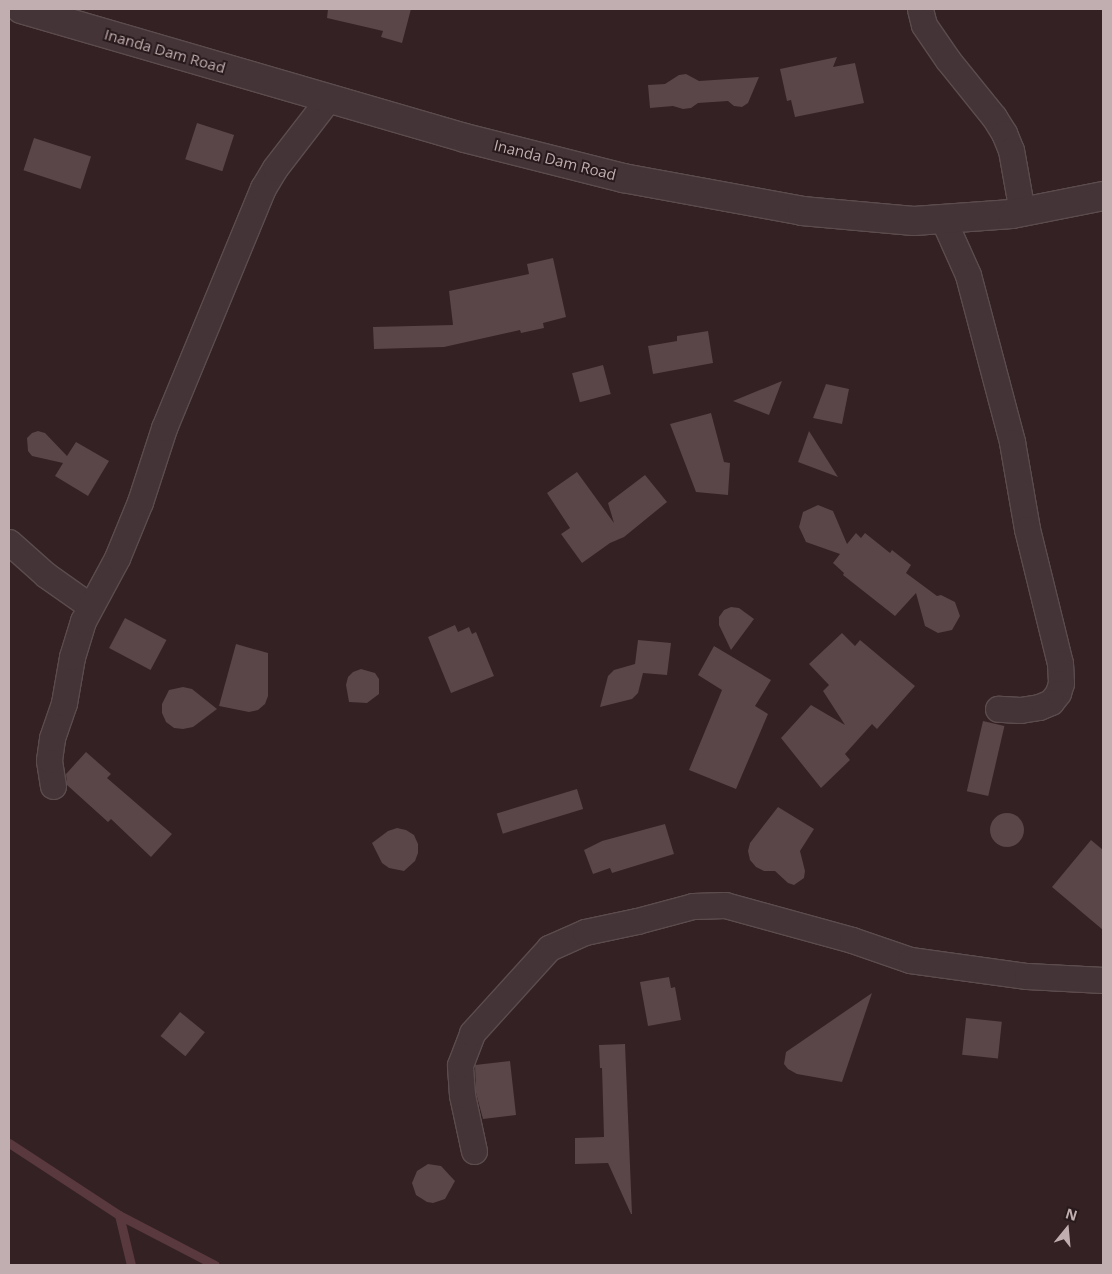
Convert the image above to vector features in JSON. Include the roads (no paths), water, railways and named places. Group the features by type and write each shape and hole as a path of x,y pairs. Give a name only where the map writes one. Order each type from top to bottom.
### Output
{"street":[{"name":"Inanda Dam Road","path":"21,9 465,138 623,178 802,211 914,221 1022,212 1103,196"},
{"path":"920,9 924,25 948,60 994,117 1004,133 1011,150 1022,212"},
{"path":"53,786 49,760 52,738 64,703 72,657 90,606 117,558 140,502 164,428 263,188 275,168 329,98"},
{"path":"943,219 968,275 1012,442 1027,529 1060,663 1061,683 1058,692 1051,702 1039,707 1020,710 998,708"},
{"path":"9,542 46,575 90,606"},
{"path":"474,1151 462,1095 460,1065 472,1033 549,948 585,932 637,922 693,906 725,905 852,940 910,960 1027,976 1103,980"}],"waterway":[{"path":"9,1143 119,1215 215,1265"},
{"path":"119,1215 131,1265"}]}
